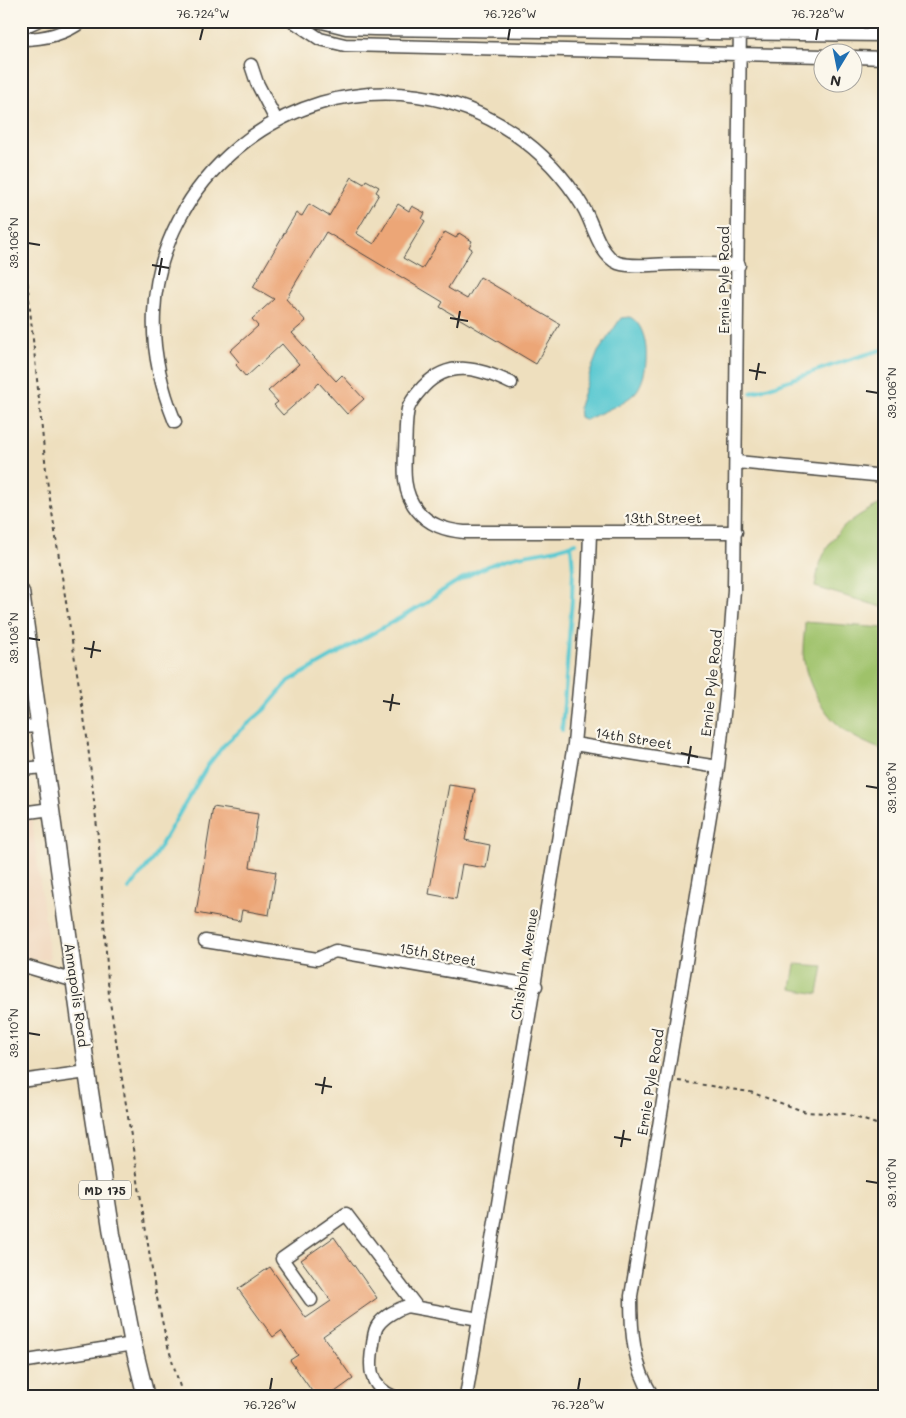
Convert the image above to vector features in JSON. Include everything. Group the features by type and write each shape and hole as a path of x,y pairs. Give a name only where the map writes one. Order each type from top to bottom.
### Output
{"main road":[{"name":"Annapolis Road","path":"21,592 25,644 40,726 87,1072 112,1234 133,1344 146,1397"}],"street":[{"path":"21,28 37,21"},
{"path":"21,39 41,39 62,32 82,21"},
{"path":"293,21 320,39 345,46 814,56"},
{"path":"318,21 346,28 739,35 885,35"},
{"path":"701,34 720,21"},
{"name":"Ernie Pyle Road","path":"653,1397 638,1368 631,1322 631,1296 718,767 730,650 736,532 739,265 738,54 740,21"},
{"path":"767,21 798,35"},
{"path":"864,57 885,58"},
{"path":"251,65 257,84 276,120"},
{"path":"175,422 159,376 154,330 156,293 165,252 182,214 203,181 237,147 276,120 315,104 352,96 401,94 448,102 495,122 534,149 551,165 576,195 606,254 617,262 639,265 739,265"},
{"name":"13th Street","path":"511,383 481,370 448,370 432,378 412,401 406,428 404,471 409,499 426,519 447,530 464,532 736,532"},
{"path":"736,462 885,476"},
{"name":"Chisholm Avenue","path":"466,1397 536,986 574,744 588,590 590,533"},
{"path":"21,727 40,726"},
{"name":"14th Street","path":"574,744 718,767"},
{"path":"21,769 45,767"},
{"path":"21,813 51,809"},
{"name":"15th Street","path":"205,941 317,959 335,951 536,986"},
{"path":"21,965 75,981"},
{"path":"21,1081 87,1072"},
{"path":"311,1300 282,1259 346,1214 416,1306"},
{"path":"394,1397 382,1391 370,1371 375,1332 380,1322 398,1309 416,1306 479,1319"},
{"path":"21,1362 133,1344"}],"path":[{"path":"21,219 47,480 87,737 100,846 109,996 155,1289 167,1343 183,1397"},
{"path":"666,1079 750,1092 806,1112 846,1114 885,1127"}],"shaded area":[{"path":"21,735 50,959 21,960"}],"green space":[{"path":"885,502 885,608 815,587 823,557 837,534 858,516"},
{"path":"805,622 885,628 885,751 863,742 844,730 821,704 806,671 803,646"},
{"path":"795,964 823,966 818,994 791,989"}],"water":[{"path":"630,317 637,323 645,342 646,366 639,387 624,402 586,420 580,417 579,406 598,352 621,318"}],"building":[{"path":"352,177 364,184 366,180 379,187 376,192 379,194 356,233 374,244 398,204 409,211 412,206 425,213 422,219 425,221 403,258 422,269 445,232 456,238 459,233 472,241 469,247 472,249 448,288 467,299 480,277 560,324 536,364 440,307 443,302 326,232 286,299 306,321 292,333 336,381 342,375 364,399 347,414 319,383 283,415 274,405 278,402 268,391 299,364 282,344 246,377 236,365 239,362 230,351 258,326 252,319 274,299 253,287 296,213 302,216 309,204 329,216"},
{"path":"449,785 475,789 465,840 490,845 486,868 462,864 456,899 429,894"},
{"path":"213,807 258,814 250,867 276,872 269,915 242,910 240,921 196,913"},
{"path":"334,1237 377,1298 323,1336 353,1379 328,1397 316,1397 290,1360 298,1355 281,1331 273,1337 238,1289 270,1267 306,1318 331,1301 301,1260"}],"waterway":[{"path":"751,393 885,349"},
{"path":"129,889 152,860 208,765 224,745 265,709 289,681 426,603 453,584 483,568 503,560 565,547 575,543"},
{"path":"562,730 572,599 573,569 571,545"}]}
